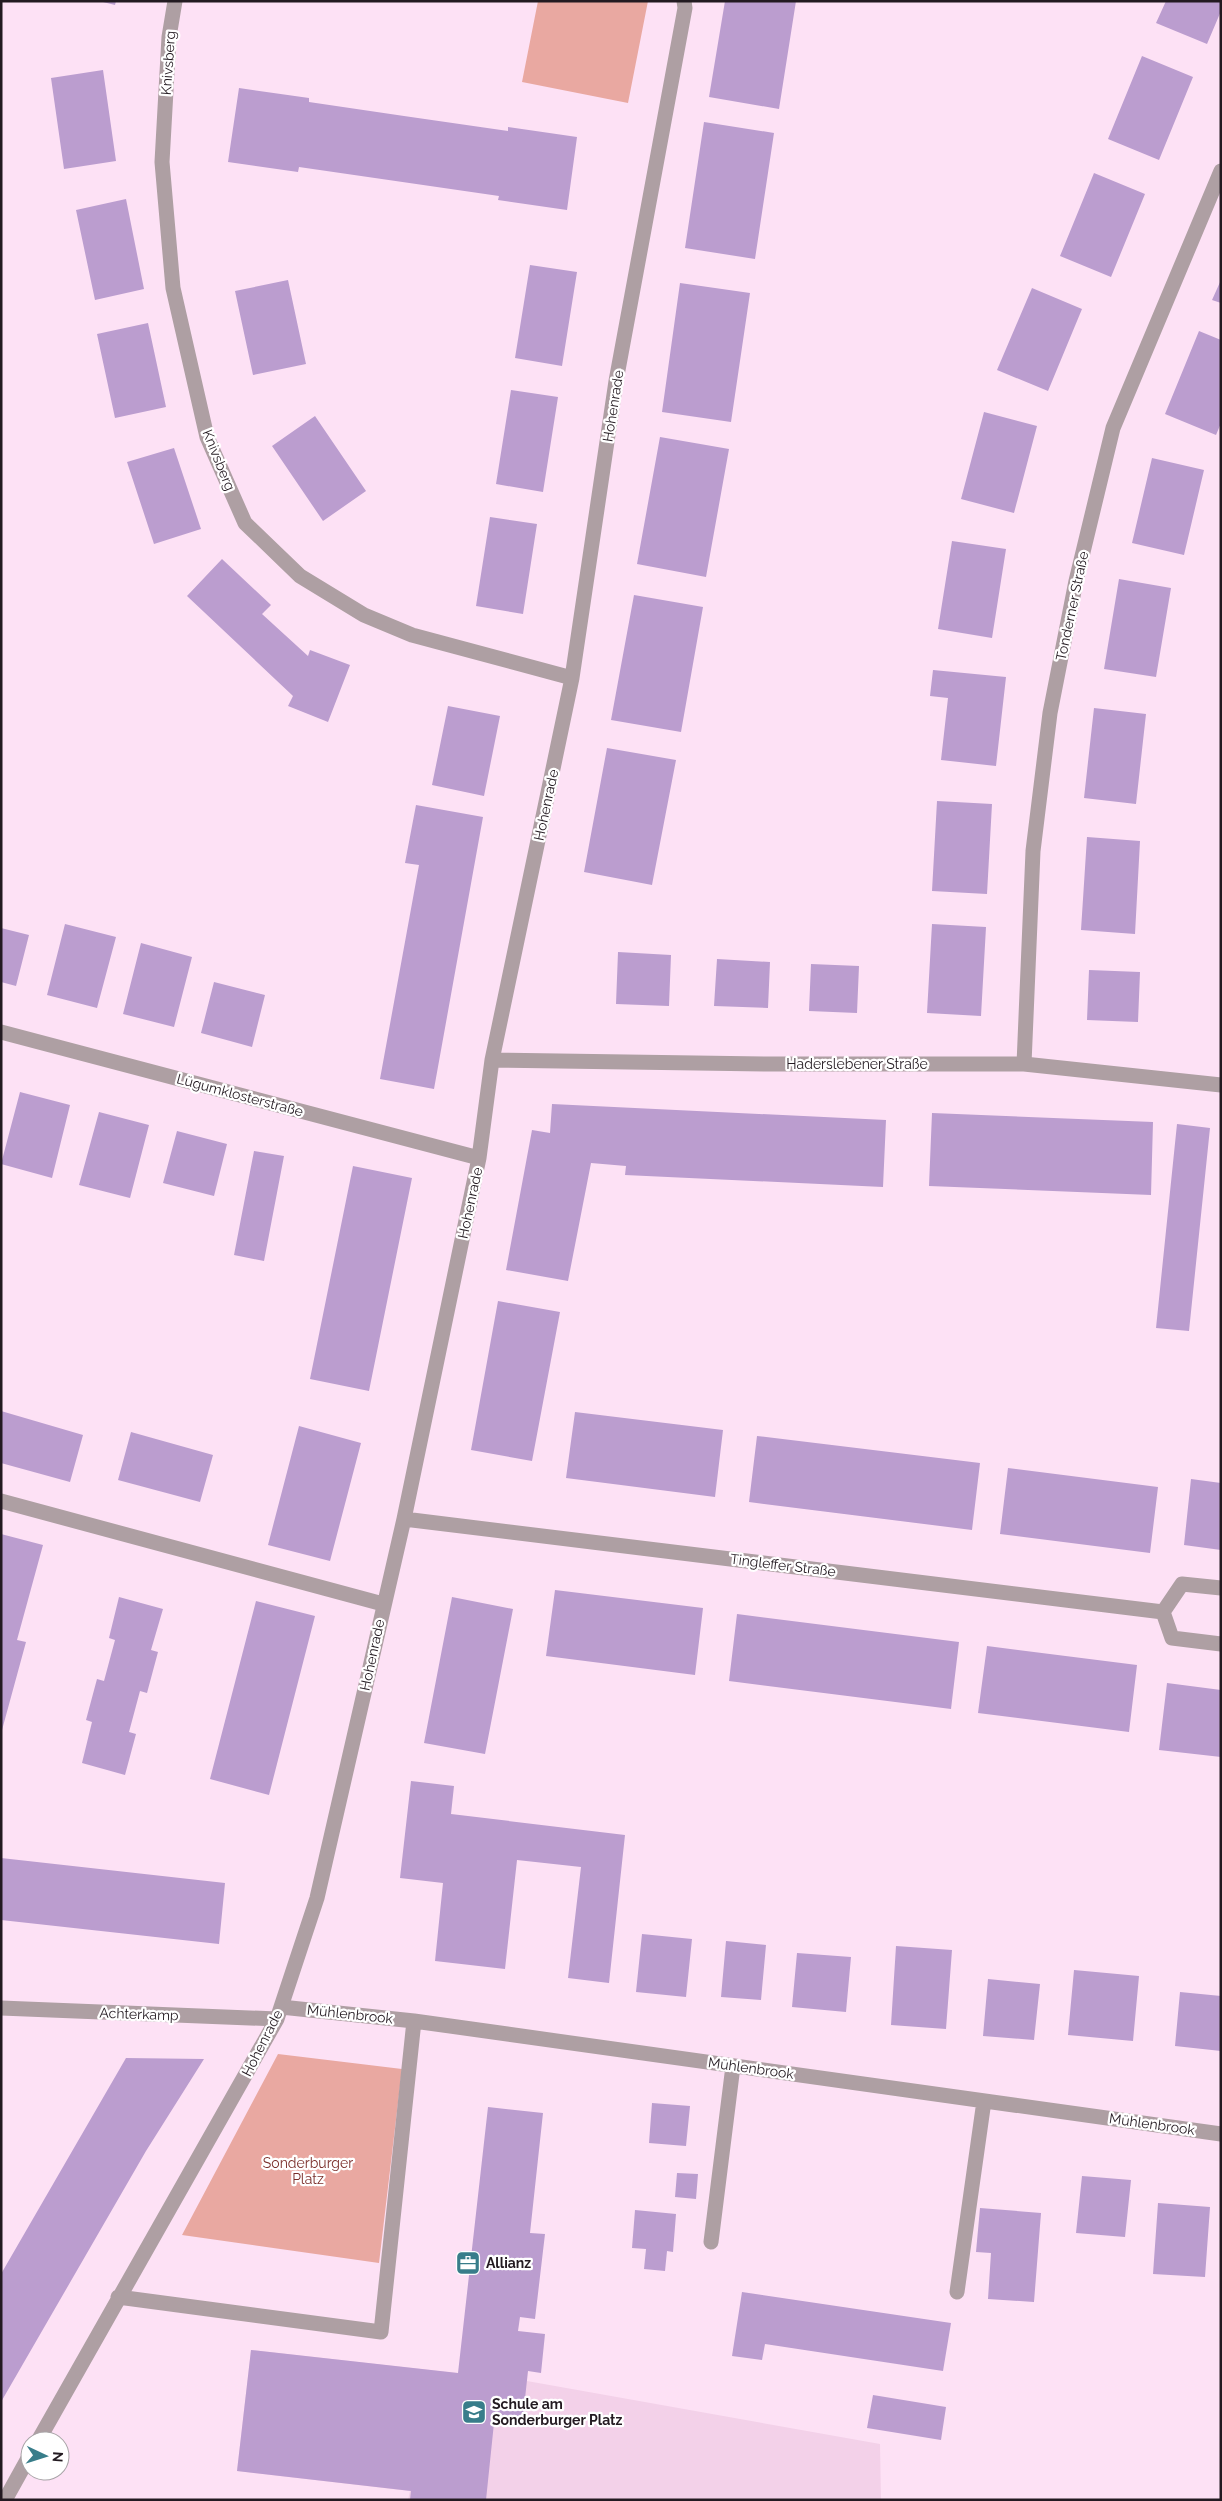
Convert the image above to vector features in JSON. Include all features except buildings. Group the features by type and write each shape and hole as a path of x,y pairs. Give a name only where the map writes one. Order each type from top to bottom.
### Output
{"street":[{"name":"Knivsberg","path":"175,1 168,37 162,162 173,288 207,436 245,523 300,576 364,614 412,635 572,678"},
{"name":"Hohenrade","path":"44,2431 279,2013 317,1898 404,1519 479,1158 492,1060 572,678 616,381 685,8 684,1"},
{"name":"Tonderner Straße","path":"1024,1064 1033,851 1050,713 1076,581 1113,428 1221,171"},
{"name":"Lügumklosterstraße","path":"1,1032 479,1158"},
{"name":"Haderslebener Straße","path":"492,1060 770,1064 1024,1064 1221,1085"},
{"name":"Hohenrade","path":"1,1501 383,1604"},
{"name":"Tingleffer Straße","path":"404,1519 1163,1612"},
{"path":"1221,1588 1182,1584 1163,1612 1172,1638 1221,1644"},
{"name":"Achterkamp","path":"1,2008 279,2013"},
{"name":"Mühlenbrook","path":"279,2013 414,2021 1221,2134"},
{"path":"118,2297 381,2332 414,2021"},
{"path":"711,2242 733,2066"},
{"path":"958,2292 984,2101"},
{"path":"5,2500 20,2473"}],"shaded area":[{"name":"Schule am Sonderburger Platz","path":"251,2350 527,2381 880,2444 881,2500 408,2500 410,2491 237,2471"}],"green space":[{"path":"538,1 648,1 628,103 522,82"},
{"name":"Sonderburger Platz","path":"278,2054 402,2069 379,2263 182,2235"}],"place":[{"name":"Allianz","path":"468,2263"},
{"name":"Schule am Sonderburger Platz","path":"474,2412"}]}
